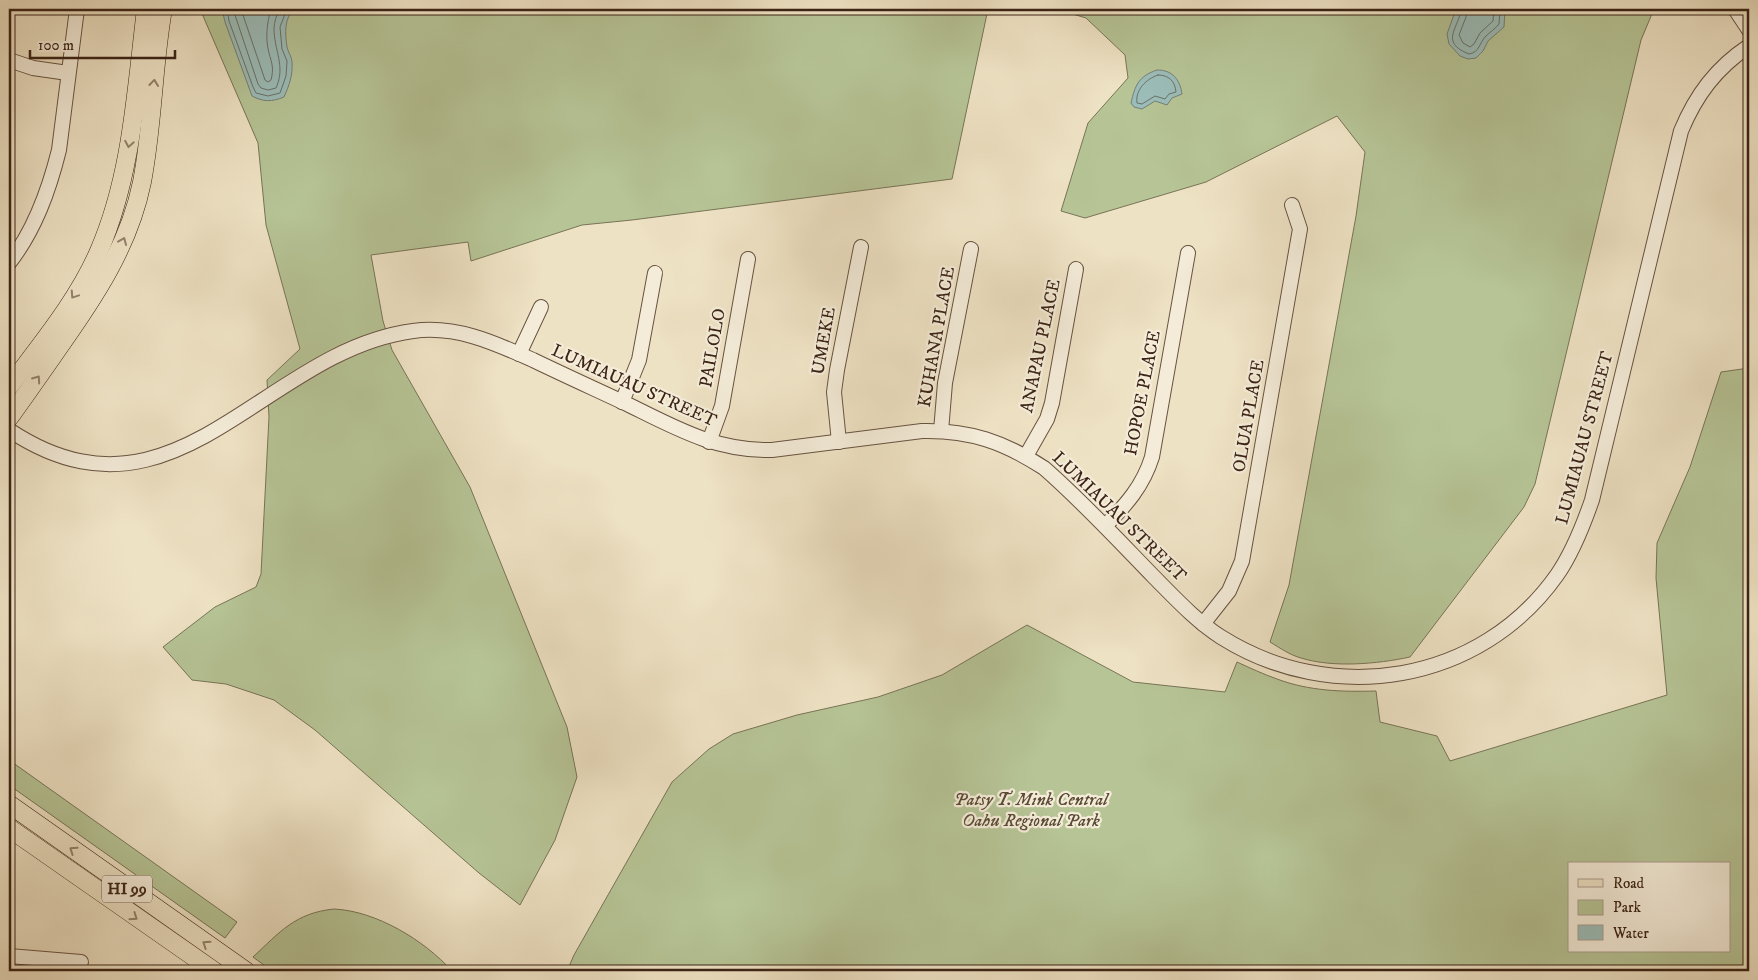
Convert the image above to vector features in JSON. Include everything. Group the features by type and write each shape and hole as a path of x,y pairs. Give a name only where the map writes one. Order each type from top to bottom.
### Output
{"main road":[{"path":"9,387 77,292 99,252 115,210 121,190 130,136 146,9"},
{"path":"9,418 98,293 128,230 142,183 163,9"},
{"name":"HI 99","path":"9,804 246,971"},
{"name":"HI 99","path":"9,828 214,971"}],"street":[{"path":"9,263 29,234 43,204 59,150 74,39 76,9"},
{"path":"1735,9 1749,30"},
{"name":"LUMIAUAU STREET","path":"9,430 31,444 69,459 102,464 135,463 169,454 204,437 326,362 377,339 416,330 447,330 488,340 688,433 709,442 730,447 754,450 780,449 941,431 989,439 1026,456 1058,480 1185,608 1220,637 1243,650 1287,668 1311,674 1369,678 1398,675 1421,669 1466,652 1506,627 1543,591 1557,574 1573,548 1592,500 1681,131 1693,105 1705,86 1719,70 1749,46"},
{"path":"9,60 33,68 68,73"},
{"name":"OLUA PLACE","path":"1203,624 1229,591 1242,561 1300,229 1292,205"},
{"name":"UMEKE","path":"838,442 834,392 861,247"},
{"name":"KUHANA PLACE","path":"941,431 948,367 971,249"},
{"name":"HOPOE PLACE","path":"1105,526 1134,494 1141,484 1150,463 1188,252"},
{"name":"PAILOLO","path":"709,442 722,406 748,259"},
{"name":"ANAPAU PLACE","path":"1026,456 1047,419 1052,403 1076,269"},
{"path":"622,402 639,360 654,273"},
{"path":"519,354 541,307"},
{"path":"9,948 9,962"},
{"path":"9,956 81,962"}],"green space":[{"path":"200,9 988,9 952,179 582,225 471,261 468,242 371,255 383,321 392,350 470,487 567,727 577,777 555,840 520,905 479,873 315,730 274,700 226,684 192,680 163,647 215,607 256,587 261,574 269,417 267,380 300,349 266,225 258,143"},
{"path":"1056,9 1654,9 1641,40 1535,484 1524,507 1410,657 1384,662 1327,663 1297,657 1270,642 1289,585 1356,216 1365,152 1337,116 1206,182 1085,218 1061,211 1088,123 1128,78 1125,55 1086,18"},
{"name":"Patsy T. Mink Central Oahu Regional Park","path":"1749,368 1749,971 567,971 574,955 672,782 709,749 733,734 797,715 878,697 942,675 1027,625 1133,682 1225,692 1237,662 1272,677 1301,686 1338,691 1376,691 1380,722 1437,736 1450,761 1667,695 1656,578 1657,543 1690,467 1721,372"},
{"path":"9,760 237,922 225,938 9,785"},
{"path":"334,909 366,915 398,929 428,949 452,971 272,971 253,957 280,932 298,919 320,911"}],"water":[{"path":"222,9 294,9 288,17 286,26 287,47 292,67 284,97 268,101 252,96"},
{"path":"1456,9 1505,9 1504,27 1488,41 1483,51 1476,58 1468,59 1460,56 1449,44 1447,34"},
{"path":"1162,70 1174,76 1182,94 1172,98 1167,105 1155,101 1142,109 1134,107 1131,103 1139,82 1146,75"}]}
